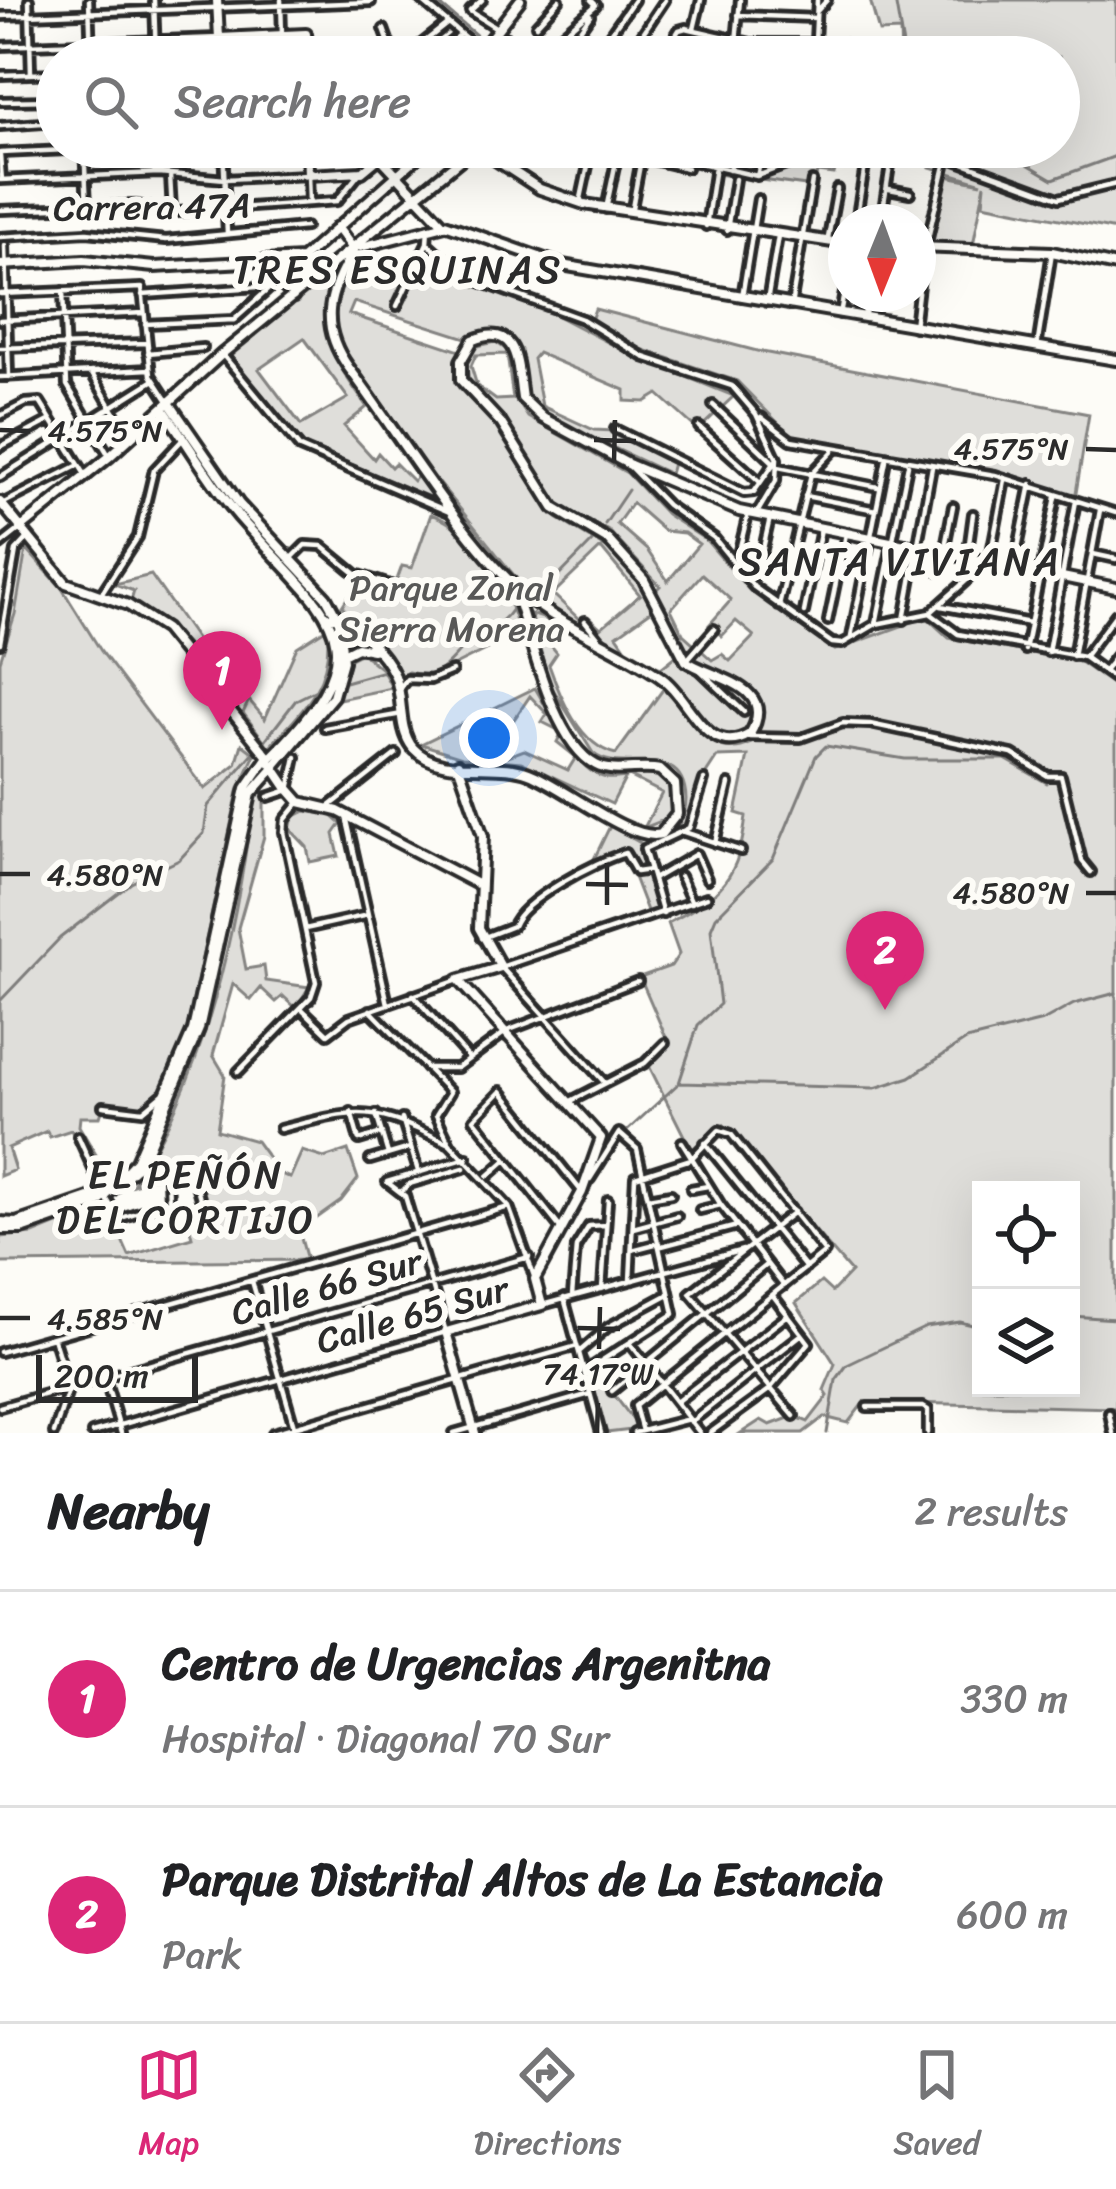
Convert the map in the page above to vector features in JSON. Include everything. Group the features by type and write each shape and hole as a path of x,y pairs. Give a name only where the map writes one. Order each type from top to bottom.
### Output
{"street":[{"path":"28,0 31,74"},
{"path":"88,0 90,36"},
{"path":"154,0 156,36"},
{"path":"482,0 470,11 507,36"},
{"path":"489,36 520,0"},
{"path":"536,26 559,0"},
{"path":"609,36 634,0"},
{"path":"641,36 665,0"},
{"path":"694,29 701,0"},
{"path":"737,36 740,0"},
{"path":"815,36 818,0"},
{"path":"818,10 827,0"},
{"path":"422,1 464,36"},
{"path":"0,16 217,4 370,2"},
{"path":"559,36 596,2"},
{"path":"575,36 596,2"},
{"path":"281,3 282,35"},
{"path":"217,4 219,36"},
{"path":"739,14 815,19"},
{"path":"431,36 449,22"},
{"path":"676,36 681,28 715,36"},
{"path":"384,29 386,36"},
{"path":"458,36 462,33"},
{"path":"261,36 306,36"},
{"path":"0,46 36,45"},
{"path":"0,75 36,74"},
{"path":"0,101 36,100"},
{"path":"0,126 36,123"},
{"path":"36,151 0,154 1,180 159,173 225,179 362,172"},
{"path":"85,168 87,206"},
{"path":"159,168 159,173"},
{"path":"225,168 227,234"},
{"path":"308,168 309,202"},
{"path":"0,210 87,206 172,211 337,200 365,168"},
{"path":"391,168 446,225 562,265 1116,360"},
{"path":"145,324 233,320 404,168"},
{"path":"0,545 110,458 222,354 451,168"},
{"path":"508,168 540,189 606,209 826,244 837,189"},
{"path":"580,202 587,168"},
{"path":"606,209 615,168"},
{"path":"631,214 641,168"},
{"path":"710,168 758,176 777,168"},
{"path":"758,176 760,168"},
{"path":"859,204 865,168"},
{"path":"885,204 891,168"},
{"path":"934,204 944,168"},
{"path":"977,168 1058,198 1116,184"},
{"path":"706,226 714,170"},
{"path":"170,173 172,211"},
{"path":"727,230 735,178"},
{"path":"791,305 812,181"},
{"path":"889,189 910,193"},
{"path":"742,297 758,199"},
{"path":"446,225 428,226 354,250 334,285 329,333 349,368 526,603 664,679 708,732 722,740 802,738 843,723 870,724 996,749 1048,776 1061,776 1082,861 1090,872"},
{"path":"398,306 427,243 428,226"},
{"name":"Carrera 47A","path":"0,236 87,232 166,239 305,227"},
{"path":"337,227 354,250"},
{"path":"767,302 778,236"},
{"path":"427,243 464,276 582,319 630,351 718,379 746,400 775,462 767,503 750,514 738,556"},
{"path":"4,246 4,348 10,377"},
{"path":"936,248 1052,252 1116,266"},
{"path":"1037,347 1052,252"},
{"path":"2,264 84,260 154,268 302,259"},
{"path":"3,293 274,283 295,299"},
{"path":"62,291 67,385 110,458"},
{"path":"142,291 150,369 167,407 237,514 393,673 416,751 458,764 530,773 585,800 632,832 657,841"},
{"path":"864,317 865,312"},
{"path":"914,327 916,312"},
{"path":"4,320 144,313"},
{"path":"233,320 246,337"},
{"path":"745,737 755,725 756,705 744,687 686,661 644,580 608,539 554,508 501,423 461,380 461,361 473,340 492,335 512,344 519,356 522,398 530,408 628,464 750,514 1116,588"},
{"path":"4,348 147,343"},
{"path":"148,353 202,348"},
{"path":"222,354 300,448 458,515"},
{"path":"0,377 150,369"},
{"path":"91,372 130,439"},
{"path":"0,477 154,380"},
{"path":"0,416 26,403 40,402 86,476"},
{"path":"713,405 775,462 812,475 881,488"},
{"path":"756,414 791,440 1005,478 1116,514"},
{"path":"0,447 51,420"},
{"path":"699,427 760,482"},
{"path":"615,429 688,462 733,490 751,494 775,462"},
{"path":"98,598 138,537 154,470 187,436"},
{"path":"129,1175 167,1096 197,1014 243,796 331,700 340,656 333,616 187,436"},
{"path":"779,606 812,475 833,451"},
{"path":"851,637 886,460"},
{"path":"875,624 908,463"},
{"path":"628,464 667,505 714,538 746,579 832,643 842,644 875,624 930,613 988,562 1005,478"},
{"path":"79,465 1,504 67,583 128,605 165,629 300,802 346,815 479,885"},
{"path":"904,620 932,467"},
{"path":"1014,567 1030,484"},
{"path":"1024,650 1057,494"},
{"path":"805,496 876,510"},
{"path":"1048,652 1076,501"},
{"path":"940,572 953,506"},
{"path":"1073,656 1100,510"},
{"path":"967,558 973,514"},
{"path":"757,575 770,518"},
{"path":"804,612 821,529"},
{"path":"828,621 846,534"},
{"path":"0,643 16,550 27,538"},
{"path":"290,559 305,545 322,546 356,574 393,586"},
{"path":"1093,554 1116,560"},
{"path":"526,603 525,621 542,685 584,755 599,767 660,770 677,788 675,819 657,841"},
{"path":"938,605 1030,623"},
{"path":"930,613 958,634 1024,650 1084,657 1116,680"},
{"path":"1084,657 1116,614"},
{"path":"0,623 8,616"},
{"path":"585,621 603,646"},
{"path":"686,661 714,629"},
{"path":"340,656 357,647 374,651"},
{"path":"1104,671 1116,656"},
{"path":"699,669 744,712"},
{"path":"398,690 407,679 430,680 452,671"},
{"path":"325,728 402,714"},
{"path":"328,807 396,754"},
{"path":"268,797 287,788 296,757"},
{"path":"458,764 483,836 482,938 501,968 604,1082"},
{"path":"0,1226 22,1228 105,1195 129,1175 197,1035 249,800 269,765"},
{"path":"685,832 696,816 704,780"},
{"path":"716,842 729,784"},
{"path":"238,1072 301,1008 316,982 284,825 300,802"},
{"path":"346,815 388,1004"},
{"path":"663,914 644,849 685,832 740,850"},
{"path":"482,938 510,928 519,913 581,868 623,853 636,872 650,870"},
{"path":"653,879 696,854 706,876 710,860"},
{"path":"680,876 692,903"},
{"path":"301,1008 328,1034 370,1010 707,897"},
{"path":"305,929 368,915"},
{"path":"458,980 601,1138 584,1187"},
{"path":"426,1068 457,1068 507,1031 638,980"},
{"path":"413,995 470,1059"},
{"path":"370,1010 450,1092 434,1110 450,1144"},
{"path":"569,1102 645,1064 665,1043"},
{"path":"562,1230 473,1119 501,1091 584,1187"},
{"path":"103,1106 143,1111 158,1096 167,1096"},
{"path":"351,1112 359,1140 382,1133"},
{"path":"280,1129 351,1112 376,1112 402,1119 450,1144 487,1178 509,1208 542,1304"},
{"path":"376,1112 388,1154"},
{"path":"402,1119 418,1171"},
{"path":"630,1281 635,1177 691,1159 725,1130 825,1252 634,1406 638,1432 690,1420 802,1334"},
{"path":"535,1279 619,1133 637,1149 674,1315 584,1372"},
{"path":"78,1136 118,1219 170,1201 168,1179 192,1170 203,1209"},
{"path":"682,1142 750,1247 784,1286"},
{"path":"706,1143 806,1268"},
{"path":"370,1160 410,1148"},
{"path":"467,1158 398,1175 387,1185 402,1192 475,1430"},
{"path":"487,1178 506,1160"},
{"path":"402,1192 409,1184 464,1168"},
{"path":"691,1189 708,1186"},
{"path":"648,1198 671,1194"},
{"path":"602,1288 608,1199"},
{"path":"700,1210 721,1205"},
{"path":"0,1352 509,1208"},
{"path":"794,1212 690,1293 794,1416"},
{"path":"633,1228 677,1216"},
{"path":"601,1433 568,1297 576,1247 589,1226 606,1225"},
{"path":"632,1250 737,1226"},
{"name":"Calle 65 Sur","path":"92,1433 120,1429 750,1247"},
{"name":"Calle 66 Sur","path":"0,1408 529,1257"},
{"path":"612,1391 767,1264"},
{"path":"252,1281 296,1430"},
{"path":"273,1433 578,1349 669,1294"},
{"path":"710,1433 770,1390 809,1343 772,1295"},
{"path":"676,1402 788,1315"},
{"path":"53,1337 69,1388 54,1433"},
{"path":"630,1342 700,1433"},
{"path":"105,1378 120,1429"},
{"path":"454,1433 590,1394"},
{"path":"867,1407 928,1410 928,1433"},
{"path":"1109,1413 1113,1433"}],"green space":[{"path":"870,0 1116,0 1116,179 1107,183 1116,186 1116,230 983,204 985,184 973,245 936,245 936,221 947,176 982,183 933,168 1080,168 1080,36 900,36 900,31 879,32"},
{"path":"785,168 836,168 834,174 817,172 814,187 716,174 716,169 762,177"},
{"path":"341,265 325,304 328,339 367,407 344,426 374,459 378,453 413,481 420,474 441,502 305,445 228,358","holes":["304,338 348,398 301,425 259,369"]},
{"path":"380,266 429,283 449,274 546,310 634,356 734,396 698,430 658,394 645,402 625,401 625,390 538,353 533,359 542,406 594,430 614,431 673,463 670,474 542,414 525,394 521,350 508,337 469,339 354,302 349,314 460,351 459,388 497,427 544,503 557,518 615,553 647,592 658,616 652,610 617,635 632,657 661,668 676,656 731,687 750,707 750,720 741,735 715,734 670,679 593,638 525,589 435,478 339,342 333,307 349,270 357,276","holes":["601,548 640,595 601,628 589,617 583,623 553,594"]},
{"path":"595,309 757,351 1089,414 1075,499 1011,474 803,439 788,433 737,381 629,345 591,320"},
{"path":"496,342 512,354 516,399 528,417 627,473 666,514 706,540 748,589 835,650 926,617 949,638 1080,662 1116,687 1116,1408 864,1402 848,1423 824,1417 803,1433 741,1433 761,1420 770,1425 794,1416 808,1422 828,1396 824,1390 835,1364 796,1303 821,1282 832,1292 851,1272 724,1125 693,1154 649,1066 668,1042 640,977 671,966 679,954 668,923 715,893 732,870 746,816 736,813 748,756 717,757 702,780 686,827 664,841 684,812 683,781 663,764 619,762 593,753 549,683 531,614 549,620 541,633 557,653 549,665 559,691 582,731 603,749 616,754 664,688 701,732 723,746 750,744 763,709 747,686 686,656 656,590 660,586 610,532 553,501 501,416 470,390 466,359 477,346","holes":["507,354 513,399 496,400 477,386 471,366 476,355","632,503 664,531 684,533 699,544 668,581 647,550 617,524","702,574 731,600 709,625 722,636 736,621 754,636 730,661 722,654 712,660 683,634 671,609"]},
{"name":"Parque Zonal Sierra Morena","path":"431,514 477,547 499,580 519,633 433,676 402,675 342,606 360,578 394,588 402,566 412,568"},
{"path":"26,549 61,587 101,651 205,789 236,764 242,744 255,754 238,792 185,1037 165,1093 157,1093 139,1112 102,1111 100,1117 80,1117 79,1126 111,1180 100,1184 71,1130 50,1137 47,1131 8,1148 15,1170 0,1176 0,661 15,614"},
{"path":"151,575 219,672 213,676 176,632 131,601 134,591 115,584"},
{"path":"327,628 321,680 305,707 269,747 243,713 249,700 265,719 297,647"},
{"path":"362,653 382,669 392,688 339,699 350,659"},
{"path":"535,688 559,730 542,722 547,714 530,696 494,749 508,756 524,750 568,770 576,757 557,742 561,734 595,774 626,777 612,804 521,762 462,757 421,744"},
{"path":"650,774 665,779 673,797 669,818 644,828 662,793 629,776"},
{"path":"264,789 264,836 238,928 246,969 264,966 266,981 309,987 296,1008 283,996 276,1002 261,988 251,1000 233,984 213,1055 225,1075 217,1130 256,1141 279,1173 290,1178 302,1151 324,1158 348,1150 358,1179 341,1201 299,1231 307,1260 0,1263 0,1237 33,1234 106,1204 129,1256 192,1237 187,1218 207,1210 193,1166 133,1185 181,1097 199,1049 227,950 253,800"},
{"path":"305,811 331,815 341,824 334,834 339,856 310,862 307,847 290,829 293,817"},
{"path":"610,826 644,845 662,911 649,916 624,851 592,863"},
{"path":"581,1351 640,1429 606,1433"}],"waterway":[{"path":"434,0 477,36"},
{"path":"895,0 901,36"},
{"path":"1034,168 1053,179 1116,156"},
{"path":"708,168 760,180 789,168"},
{"path":"605,524 628,490"},
{"path":"527,593 552,583 594,540"},
{"path":"408,672 429,674 442,669 513,608"},
{"path":"345,682 384,671"},
{"path":"263,743 296,700 320,688"},
{"path":"679,1083 698,1025 720,1004 711,929 716,917 773,859 816,756 826,746 905,759 1005,759 1047,783"},
{"path":"0,1001 60,938 131,883 179,860 204,833 208,806 254,752"},
{"path":"627,1131 679,1083 875,1088 910,1077 966,1040 1043,1021 1074,1004 1116,993"},
{"path":"1080,1317 1116,1319"},
{"path":"827,1433 836,1380 847,1365 926,1327 972,1325"}],"place":[{"name":"Centro de Urgencias Argenitna","path":"222,730"},
{"name":"Parque Distrital Altos de La Estancia","path":"885,1010"}],"district":[{"name":"TRES ESQUINAS","path":"398,269"},
{"name":"SANTA VIVIANA","path":"900,561"},
{"name":"EL PEÑÓN DEL CORTIJO","path":"186,1196"}]}
